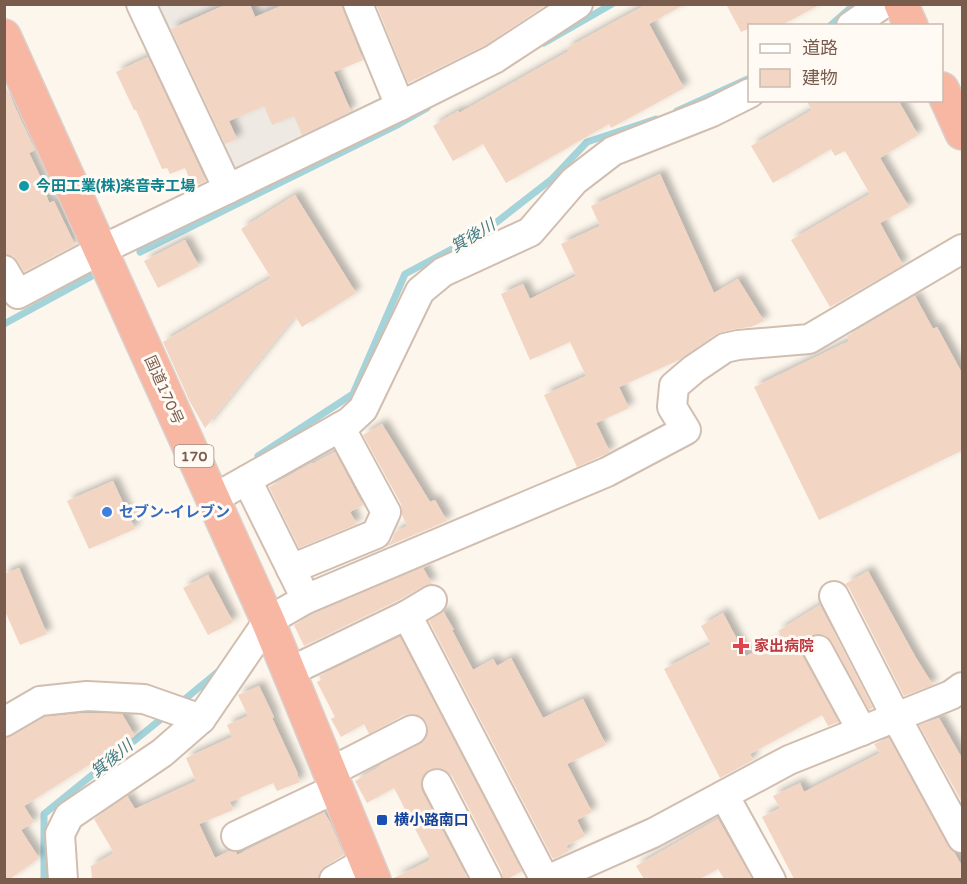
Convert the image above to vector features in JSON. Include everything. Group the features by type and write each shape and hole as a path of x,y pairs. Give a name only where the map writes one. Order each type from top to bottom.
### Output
{"highway":[{"path":"901,4 910,24"},
{"name":"国道170号","path":"4,36 268,621 370,870"},
{"path":"943,91 963,133"}],"street":[{"path":"141,4 228,189"},
{"path":"358,4 400,106"},
{"path":"9,289 101,250 494,59 578,4"},
{"path":"854,24 883,4"},
{"path":"213,499 349,422 363,408 420,291 444,272 530,232 574,181 613,151 712,112 748,94"},
{"path":"63,879 60,834 69,816 162,753 201,719 268,621 306,599 608,472 686,430 672,407 674,386 725,348 809,339 963,249"},
{"path":"291,569 376,534 386,512 340,426"},
{"path":"247,480 306,599"},
{"path":"834,597 896,717 963,838"},
{"path":"289,672 407,615 432,600"},
{"path":"407,615 546,879 653,833 789,760 951,695 963,687"},
{"path":"818,650 862,731"},
{"path":"4,722 40,701 87,696 144,699 201,719"},
{"path":"236,836 334,780 412,730"},
{"path":"437,784 487,879"},
{"path":"724,795 771,879"},
{"path":"334,879 370,870"}],"shaded area":[{"path":"149,5 307,5 358,121 229,184"}],"building":[{"path":"227,4 250,4 255,17 285,4 342,4 363,60 334,72 351,111 302,135 294,116 272,125 264,106 229,121 237,139 225,144 171,29"},
{"path":"376,4 547,4 486,45 408,83"},
{"path":"647,4 685,4 649,24 684,88 611,128 609,124 506,183 483,144 453,161 433,126 569,51 567,48"},
{"path":"726,4 821,4 784,24 748,24 748,29 741,32"},
{"path":"148,57 206,181 193,187 185,168 170,174 167,168 162,169 116,72"},
{"path":"4,83 35,150 29,153 41,178 49,203 54,201 75,245 24,272 13,256 4,254"},
{"path":"807,102 899,102 918,135 880,158 909,207 880,223 903,265 830,307 791,240 870,194 845,151 835,156 831,149 773,183 751,146 812,110"},
{"path":"660,174 714,293 738,279 764,321 751,327 716,334 679,360 619,387 629,408 596,423 610,452 577,467 544,395 586,376 570,342 530,360 501,294 523,284 530,299 576,276 561,244 600,226 591,206"},
{"path":"295,195 356,293 302,327 295,316 205,428 190,402 163,342 271,278 241,229"},
{"path":"185,240 199,266 158,288 144,261"},
{"path":"915,296 933,329 937,327 963,375 963,450 819,520 754,387 849,341 847,336"},
{"path":"382,424 430,502 435,500 447,521 383,548 391,542 395,532 407,526 402,515 401,504 363,435"},
{"path":"335,452 363,505 350,512 357,524 299,548 269,487"},
{"path":"113,481 135,529 89,549 67,501"},
{"path":"433,563 423,568 432,584 304,646 294,625 313,614"},
{"path":"19,568 47,634 20,645 4,609 4,574"},
{"path":"868,571 933,685 904,696 845,584"},
{"path":"208,575 233,622 208,635 183,588"},
{"path":"820,605 873,708 869,710 832,642 826,636 811,635 804,642 803,657 839,722 828,726 822,715 750,754 753,760 720,778 664,669 711,644 701,626 723,613 746,656 782,638 778,631"},
{"path":"443,611 473,670 493,659 497,666 511,658 543,718 583,699 606,745 567,764 592,812 577,820 585,836 566,846 569,851 558,857 553,859 429,621"},
{"path":"400,637 522,871 508,879 503,879 502,872 452,776 445,770 437,768 429,770 423,776 422,791 468,879 392,879 430,860 428,854 394,788 367,803 355,781 420,744 426,738 427,723 421,717 412,714 404,715 369,734 364,724 341,737 331,719 335,717 317,682 321,680 319,676"},
{"path":"259,686 300,782 277,791 273,783 230,802 233,810 199,824 215,858 229,851 236,852 237,855 324,812 344,855 325,866 320,871 318,879 92,879 91,866 114,853 94,819 127,796 135,809 196,781 186,758 232,737 227,725 248,716 238,695"},
{"path":"87,713 122,714 135,736 24,806 34,822 21,830 39,858 10,879 4,879 4,738 12,736 45,717"},
{"path":"939,718 963,760 963,804 919,725"},
{"path":"889,738 948,846 963,868 963,879 794,879 762,817 780,808 773,796 800,783 804,792 880,753 874,744"},
{"path":"718,819 752,879 724,879 718,869 700,879 644,879 636,866"}],"waterway":[{"path":"544,43 612,4"},
{"name":"箕後川","path":"832,24 855,4"},
{"name":"箕後川","path":"677,111 748,79"},
{"path":"140,252 427,108"},
{"name":"箕後川","path":"258,456 353,394 405,274 484,232 552,179 587,142 656,119"},
{"path":"4,324 94,275"},
{"name":"箕後川","path":"179,704 219,671"},
{"name":"箕後川","path":"44,880 44,814 166,715"}],"place":[{"name":"今田工業(株)楽音寺工場","path":"24,186"},
{"name":"セブン-イレブン","path":"107,512"},
{"name":"家出病院","path":"741,646"},
{"name":"横小路南口","path":"382,820"}]}
